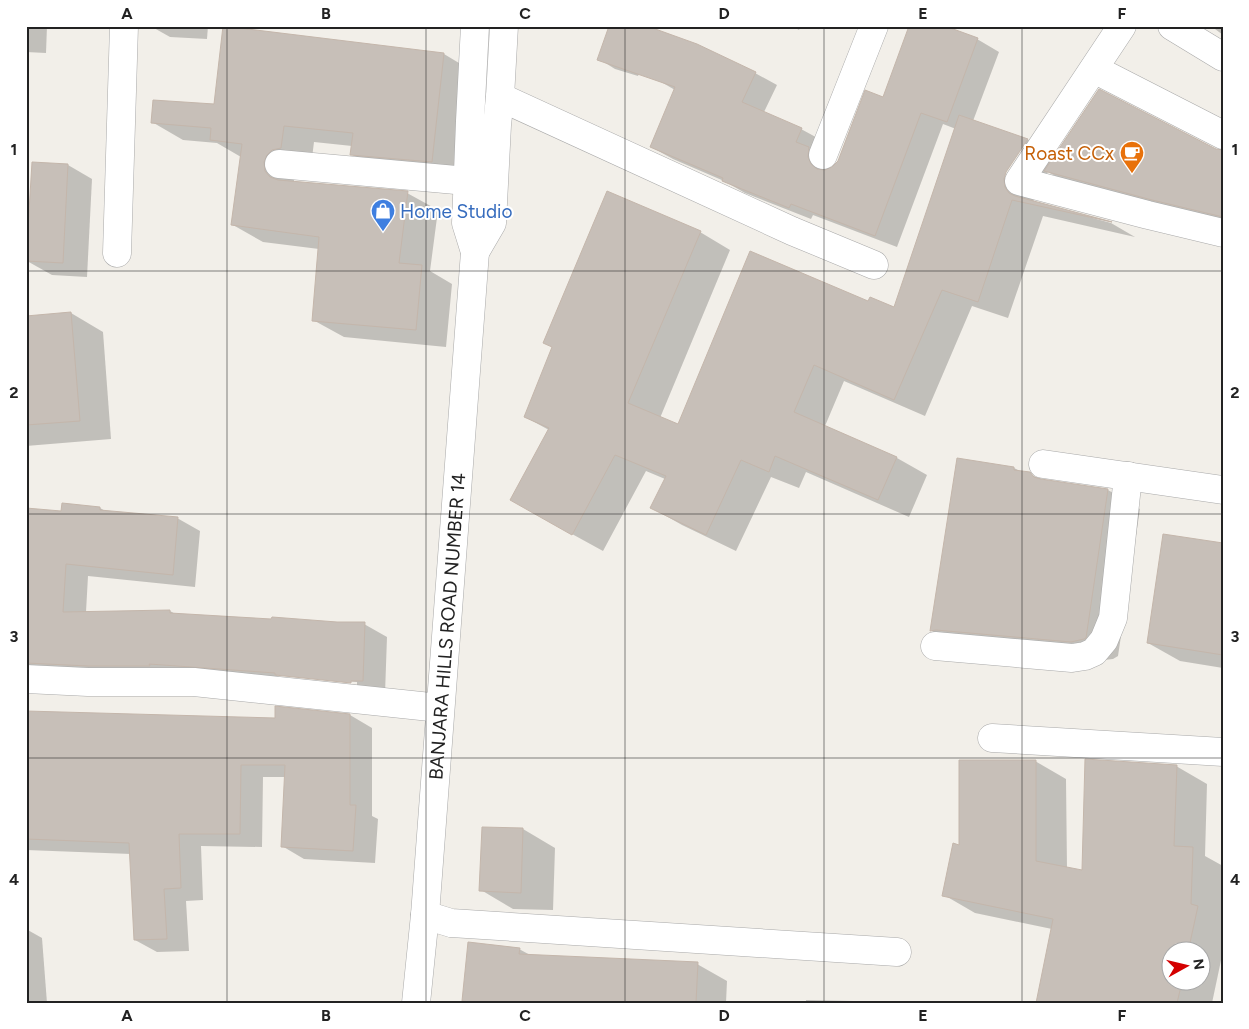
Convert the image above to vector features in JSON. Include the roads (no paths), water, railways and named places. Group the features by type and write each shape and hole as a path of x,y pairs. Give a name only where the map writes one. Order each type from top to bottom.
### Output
{"street":[{"path":"117,253 124,26"},
{"name":"BANJARA HILLS ROAD NUMBER 14","path":"416,1003 425,915 475,252 466,223 475,26"},
{"name":"BANJARA HILLS ROAD NUMBER 14","path":"475,252 492,223 504,26"},
{"path":"823,155 874,26"},
{"path":"1122,26 1020,181 1148,215 1223,232"},
{"path":"1172,26 1223,57"},
{"path":"1094,69 1223,135"},
{"path":"500,97 792,231 874,265"},
{"path":"279,164 467,181"},
{"path":"1043,464 1223,490"},
{"path":"935,646 1072,658 1094,652 1104,640 1114,618 1128,476"},
{"path":"26,679 88,682 194,682 440,708"},
{"path":"992,738 1223,752"},
{"path":"425,915 451,923 897,952"}],"place":[{"name":"Roast CCx","path":"1132,174"},
{"name":"Home Studio","path":"383,232"}]}
